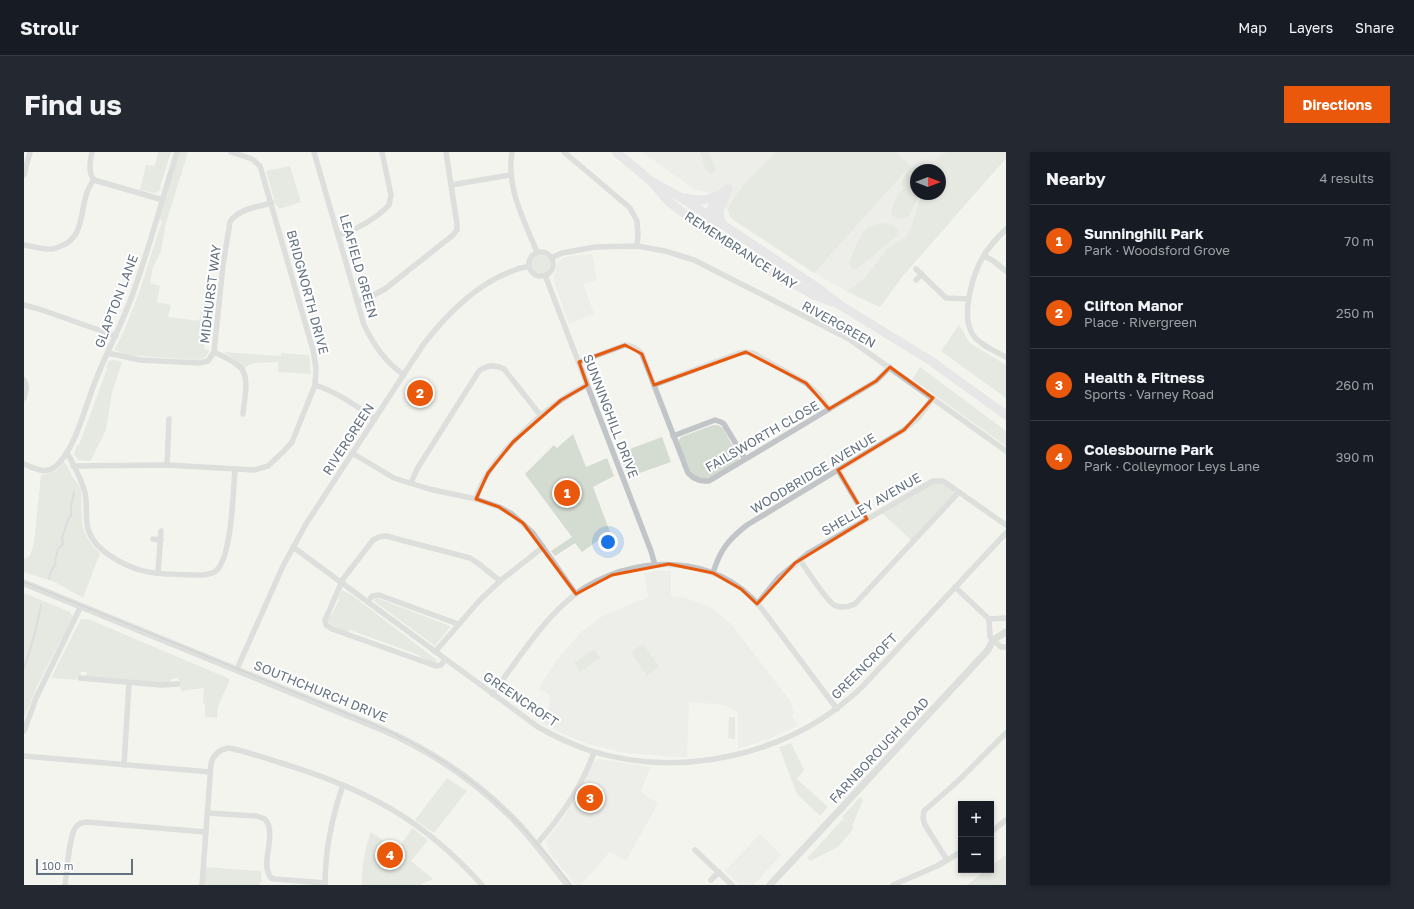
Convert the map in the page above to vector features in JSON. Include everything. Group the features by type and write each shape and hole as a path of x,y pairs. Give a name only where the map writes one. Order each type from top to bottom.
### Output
{"highway":[{"name":"REMEMBRANCE WAY","path":"616,152 651,181 669,202 718,237 794,284 814,295 840,305"},
{"name":"REMEMBRANCE WAY","path":"651,181 710,216 818,288 840,305 931,361 1006,415"},
{"path":"680,197 700,201 718,196 728,189 718,215 722,224"},
{"path":"718,196 712,207 710,216 712,225 718,237"},
{"name":"REMEMBRANCE WAY","path":"992,406 1006,419"}],"street":[{"path":"24,175 30,152"},
{"path":"92,152 90,170 91,176 94,180 162,200"},
{"name":"GLAPTON LANE","path":"24,464 39,470 52,469 66,454 72,444 95,381 116,336 140,274 177,152"},
{"name":"BRIDGNORTH DRIVE","path":"73,466 167,465 254,470 263,468 288,448 292,442 315,385 316,368 313,350 272,203 260,166 252,159 231,152"},
{"name":"LEAFIELD GREEN","path":"314,152 364,325 372,342 394,368 404,375"},
{"path":"338,235 348,233 389,205 391,195 382,152"},
{"path":"357,301 372,296 385,289 453,235 457,230 446,152"},
{"path":"512,152 510,174 513,192 537,252"},
{"path":"564,152 630,208 637,221 637,246"},
{"path":"451,185 510,174"},
{"path":"24,245 52,250 72,240 77,232 88,188 94,180"},
{"name":"MIDHURST WAY","path":"108,353 140,360 199,363 208,360 214,352 223,265 230,222 240,212 272,203"},
{"path":"1006,228 990,246 973,280 969,299 968,320 973,334 980,342 1006,357"},
{"name":"RIVERGREEN","path":"551,258 562,253 595,247 637,246 694,260 849,339 1006,451"},
{"path":"537,252 546,253 551,258 551,269 545,275 537,275 533,273 529,266 530,258 537,252"},
{"path":"984,256 992,260 1006,271"},
{"name":"RIVERGREEN","path":"237,670 293,547 306,524 434,331 464,301 484,286 518,268 529,266"},
{"path":"916,268 946,298 969,299"},
{"path":"916,280 922,274"},
{"name":"SUNNINGHILL DRIVE","path":"545,275 651,551 655,565"},
{"path":"24,306 39,309 116,336"},
{"name":"FAILSWORTH CLOSE","path":"578,362 625,345 638,349 642,354 688,473 693,478 701,481 709,481 876,381 890,367"},
{"path":"214,352 237,364 243,369 246,380 243,414"},
{"path":"654,385 739,353 754,353 806,383 829,409"},
{"path":"411,483 417,469 479,371 484,368 497,366 504,369 541,416"},
{"path":"24,380 27,389 24,398"},
{"path":"315,385 327,388 375,419"},
{"path":"476,499 478,489 488,474 526,429 561,400 587,385"},
{"name":"WOODBRIDGE AVENUE","path":"713,573 720,554 737,532 904,430 918,418 933,398"},
{"path":"167,465 169,418"},
{"path":"674,436 715,420 724,424 745,459"},
{"path":"352,453 394,478 429,489 476,499 512,514 533,533 576,594"},
{"path":"66,454 69,456 84,491 86,523 89,534 94,543 111,557 131,568 148,573 203,575 216,571 224,555 230,526 235,469"},
{"path":"838,470 867,519"},
{"name":"SHELLEY AVENUE","path":"758,604 780,577 807,554 933,481 943,481 1006,525"},
{"path":"800,560 830,601 838,606 850,606 855,604 960,492"},
{"path":"158,573 161,531"},
{"path":"1006,533 955,587 989,618 1006,618"},
{"path":"445,660 441,665 436,666 332,629 326,625 325,620 342,583 373,540 386,536 470,558 480,564 500,582"},
{"path":"153,539 161,540"},
{"name":"GREENCROFT","path":"293,547 538,727 570,743 594,752 622,758 654,762 699,762 722,758 770,745 809,726 837,709 862,687 955,587"},
{"path":"435,652 458,624 480,601 500,582 543,547"},
{"path":"492,694 557,610 576,594 612,574 655,565 678,565 713,573 741,588 752,597 837,709"},
{"name":"SOUTHCHURCH DRIVE","path":"24,583 386,731 421,749 443,762 480,790 509,815 536,845 568,885"},
{"path":"368,602 372,596 379,595 458,624"},
{"path":"24,731 36,698 81,606"},
{"path":"989,618 990,637 1001,647 1006,647"},
{"name":"FARNBOROUGH ROAD","path":"770,885 988,650 993,640 1006,632"},
{"path":"82,676 161,686 178,684"},
{"path":"124,765 129,683"},
{"path":"947,860 925,825 923,818 924,811 958,781 1006,733"},
{"path":"202,885 212,760 215,754 219,751 228,748 301,769 343,784 377,801 419,827 459,861 479,884"},
{"path":"536,845 565,811 583,779 594,752"},
{"path":"24,756 210,772"},
{"path":"207,813 257,816 266,819 270,828 267,869 269,876 275,880 325,884 329,835 343,784"},
{"path":"994,830 1006,820"},
{"path":"65,885 72,836 76,827 81,823 87,822 206,832"},
{"path":"695,850 732,885"},
{"path":"893,885 958,854"},
{"path":"711,880 718,872"}],"highlighted area":[{"path":"625,345 642,354 654,385 746,352 806,383 829,409 876,381 890,367 933,398 904,430 838,470 867,519 795,563 757,604 741,589 713,573 669,564 612,575 576,594 523,523 499,507 476,499 488,473 513,442 561,400 587,385 579,362"}],"shaded area":[{"path":"158,152 171,152 160,187 161,190 155,193 140,190 146,165 155,166"},
{"path":"179,152 188,152 166,223 161,251 153,267 150,283 160,286 157,302 171,305 168,317 199,321 204,299 214,301 212,329 206,329 204,349 209,350 208,354 197,360 127,355 115,350 115,348 124,331 139,293 162,221 160,219"},
{"path":"642,152 1006,152 1006,158 902,277 880,307 855,296 814,273 734,221 730,217 723,202 710,193 694,189"},
{"path":"700,152 709,152 716,171 712,173 706,170"},
{"path":"776,152 896,152 910,166 814,273 730,217 728,209 742,188 741,187"},
{"path":"947,152 1006,152 1006,158 902,277 880,307 847,291 865,278 888,248 907,236 920,200 946,200 946,164 937,164 935,160"},
{"path":"290,166 301,202 279,209 278,206 276,206 266,171"},
{"path":"910,169 910,200 917,200 910,214 905,219 896,218 891,214 895,201 903,189 901,184 907,171"},
{"path":"881,223 893,225 898,230 897,236 858,268 853,269 849,263 857,243 863,233 868,227"},
{"path":"592,254 597,280 584,285 594,314 569,324 553,277 558,262 563,258"},
{"path":"541,255 547,258 550,264 547,270 541,273 535,270 532,264 535,258"},
{"path":"959,325 970,343 1006,365 1006,398 941,351"},
{"path":"224,352 281,356 281,353 309,355 311,374 278,372 278,362 254,363 244,368"},
{"path":"113,360 122,362 112,393 106,430 91,460 79,460 74,454 77,445 79,445 107,369 106,366 109,361"},
{"path":"920,367 1006,431 1006,446 912,379"},
{"path":"713,425 718,425 723,428 739,458 738,462 708,479 698,478 691,473 679,444 679,440 681,437"},
{"path":"573,434 586,467 607,458 614,476 593,487 610,532 582,552 575,543 555,556 551,551 572,537 525,474 554,445 557,448"},
{"path":"662,437 671,462 628,477 619,453"},
{"path":"64,462 81,489 82,525 92,545 100,553 83,598 55,582 24,572 24,559 30,556 34,542 41,475 56,471"},
{"path":"930,484 944,484 955,493 911,540 882,513"},
{"path":"671,571 671,596 685,598 711,607 732,625 791,702 794,714 791,716 799,725 771,738 738,749 738,713 725,705 689,702 687,757 674,757 625,753 591,745 563,734 540,722 549,708 550,695 539,689 558,658 581,632 604,615 648,597 644,573"},
{"path":"342,590 353,596 437,660 436,664 421,658 419,655 350,630 347,632 332,626 327,621 339,600 338,598"},
{"path":"24,593 70,612 73,617 39,682 24,718"},
{"path":"377,598 450,627 435,646 374,601 374,599"},
{"path":"81,619 88,619 230,679 218,707 217,718 205,717 205,704 203,703 204,688 181,691 178,678 171,679 170,683 161,683 86,676 87,672 81,672 80,676 77,676 76,680 51,678"},
{"path":"643,644 659,667 647,676 631,652"},
{"path":"594,649 600,658 580,672 574,663"},
{"path":"729,717 735,717 735,739 728,738"},
{"path":"791,743 804,770 797,779 828,807 820,816 797,794 779,747"},
{"path":"599,759 650,767 641,792 658,803 626,861 609,852 580,885 576,885 549,852 546,841 564,817 594,762"},
{"path":"447,778 467,791 434,833 415,820"},
{"path":"860,797 863,800 852,826 854,828 838,847 810,861 807,858 843,819 851,826 842,817"},
{"path":"412,828 428,840 411,861 433,879 420,885 362,885 364,858 371,832 398,850"},
{"path":"760,834 781,855 754,885 740,885 725,871"},
{"path":"1006,855 1006,885 967,885 982,873 994,873 994,864"},
{"path":"205,867 261,871 262,881 259,885 204,885"}],"waterway":[{"path":"49,579 51,571 56,563 55,561 58,549 63,544 62,538 69,517 71,516 74,492"},
{"path":"24,669 35,633 41,605"}],"tram line":[{"path":"24,582 370,723 431,754 457,771 505,810 527,833 571,885"}],"place":[{"name":"Clifton Manor","path":"420,393"},
{"name":"Sunninghill Park","path":"567,493"},
{"name":"Health & Fitness","path":"590,798"},
{"name":"Colesbourne Park","path":"390,855"}]}
